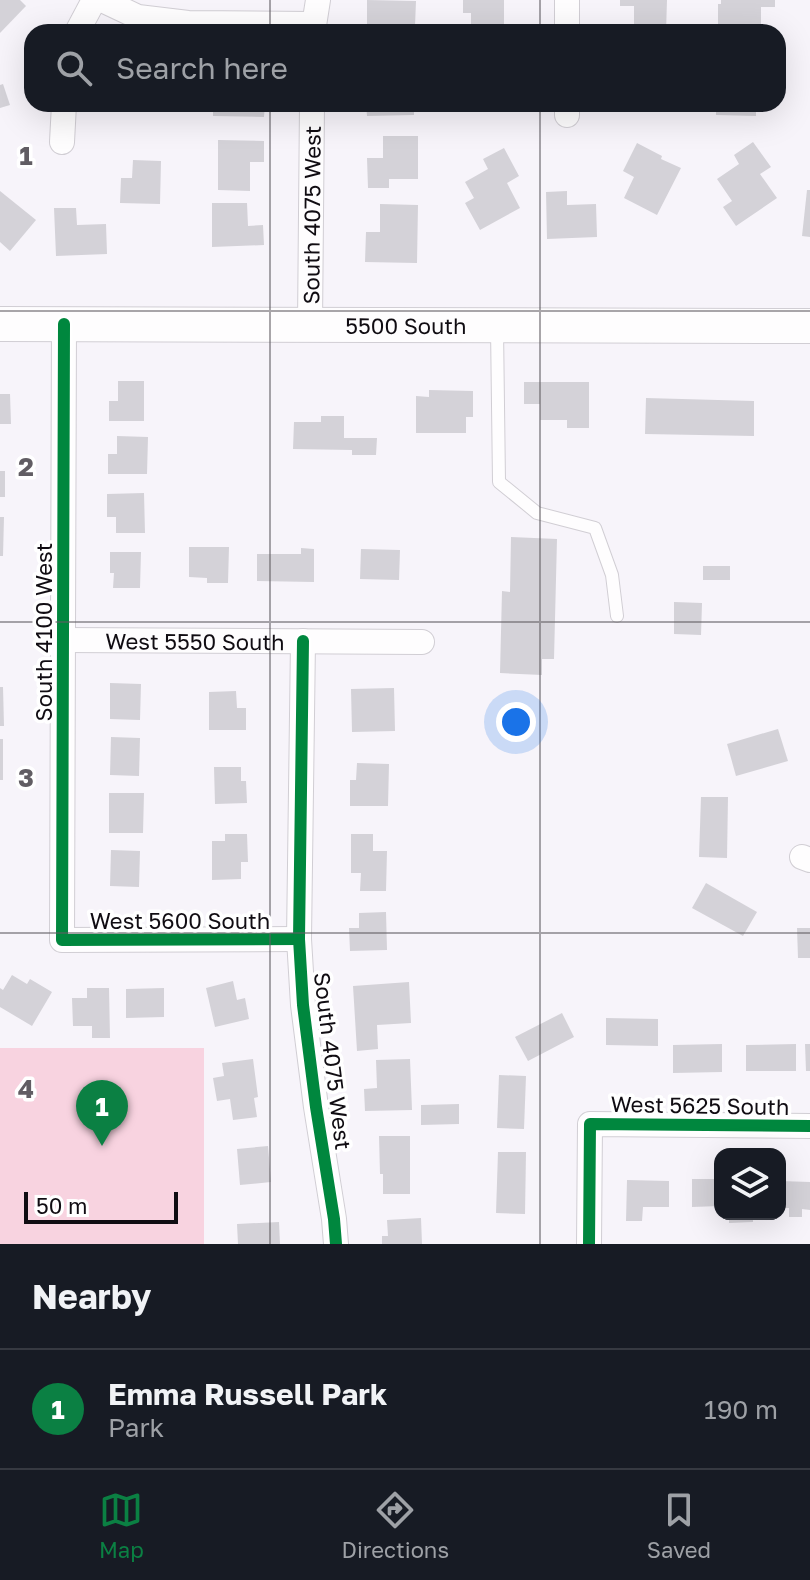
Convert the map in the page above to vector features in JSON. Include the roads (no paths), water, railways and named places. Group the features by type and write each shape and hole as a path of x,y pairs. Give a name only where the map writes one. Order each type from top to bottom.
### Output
{"main road":[{"name":"5500 South","path":"0,324 810,326"}],"street":[{"path":"81,24 94,0"},
{"path":"102,0 138,17 175,21 315,19"},
{"path":"567,0 567,24"},
{"path":"62,142 64,112"},
{"name":"South 4075 West","path":"310,325 312,112"},
{"name":"South 4100 West","path":"62,940 64,324"},
{"name":"West 5550 South","path":"63,640 422,642"},
{"name":"South 4075 West","path":"303,641 299,939 303,1005 336,1244"},
{"name":"West 5600 South","path":"62,940 299,939"},
{"name":"West 5625 South","path":"589,1244 590,1124 810,1126"}],"lane":[{"path":"496,325 499,482 537,513 595,528 612,575 617,616"}],"place":[{"name":"Emma Russell Park","path":"102,1146"}]}
